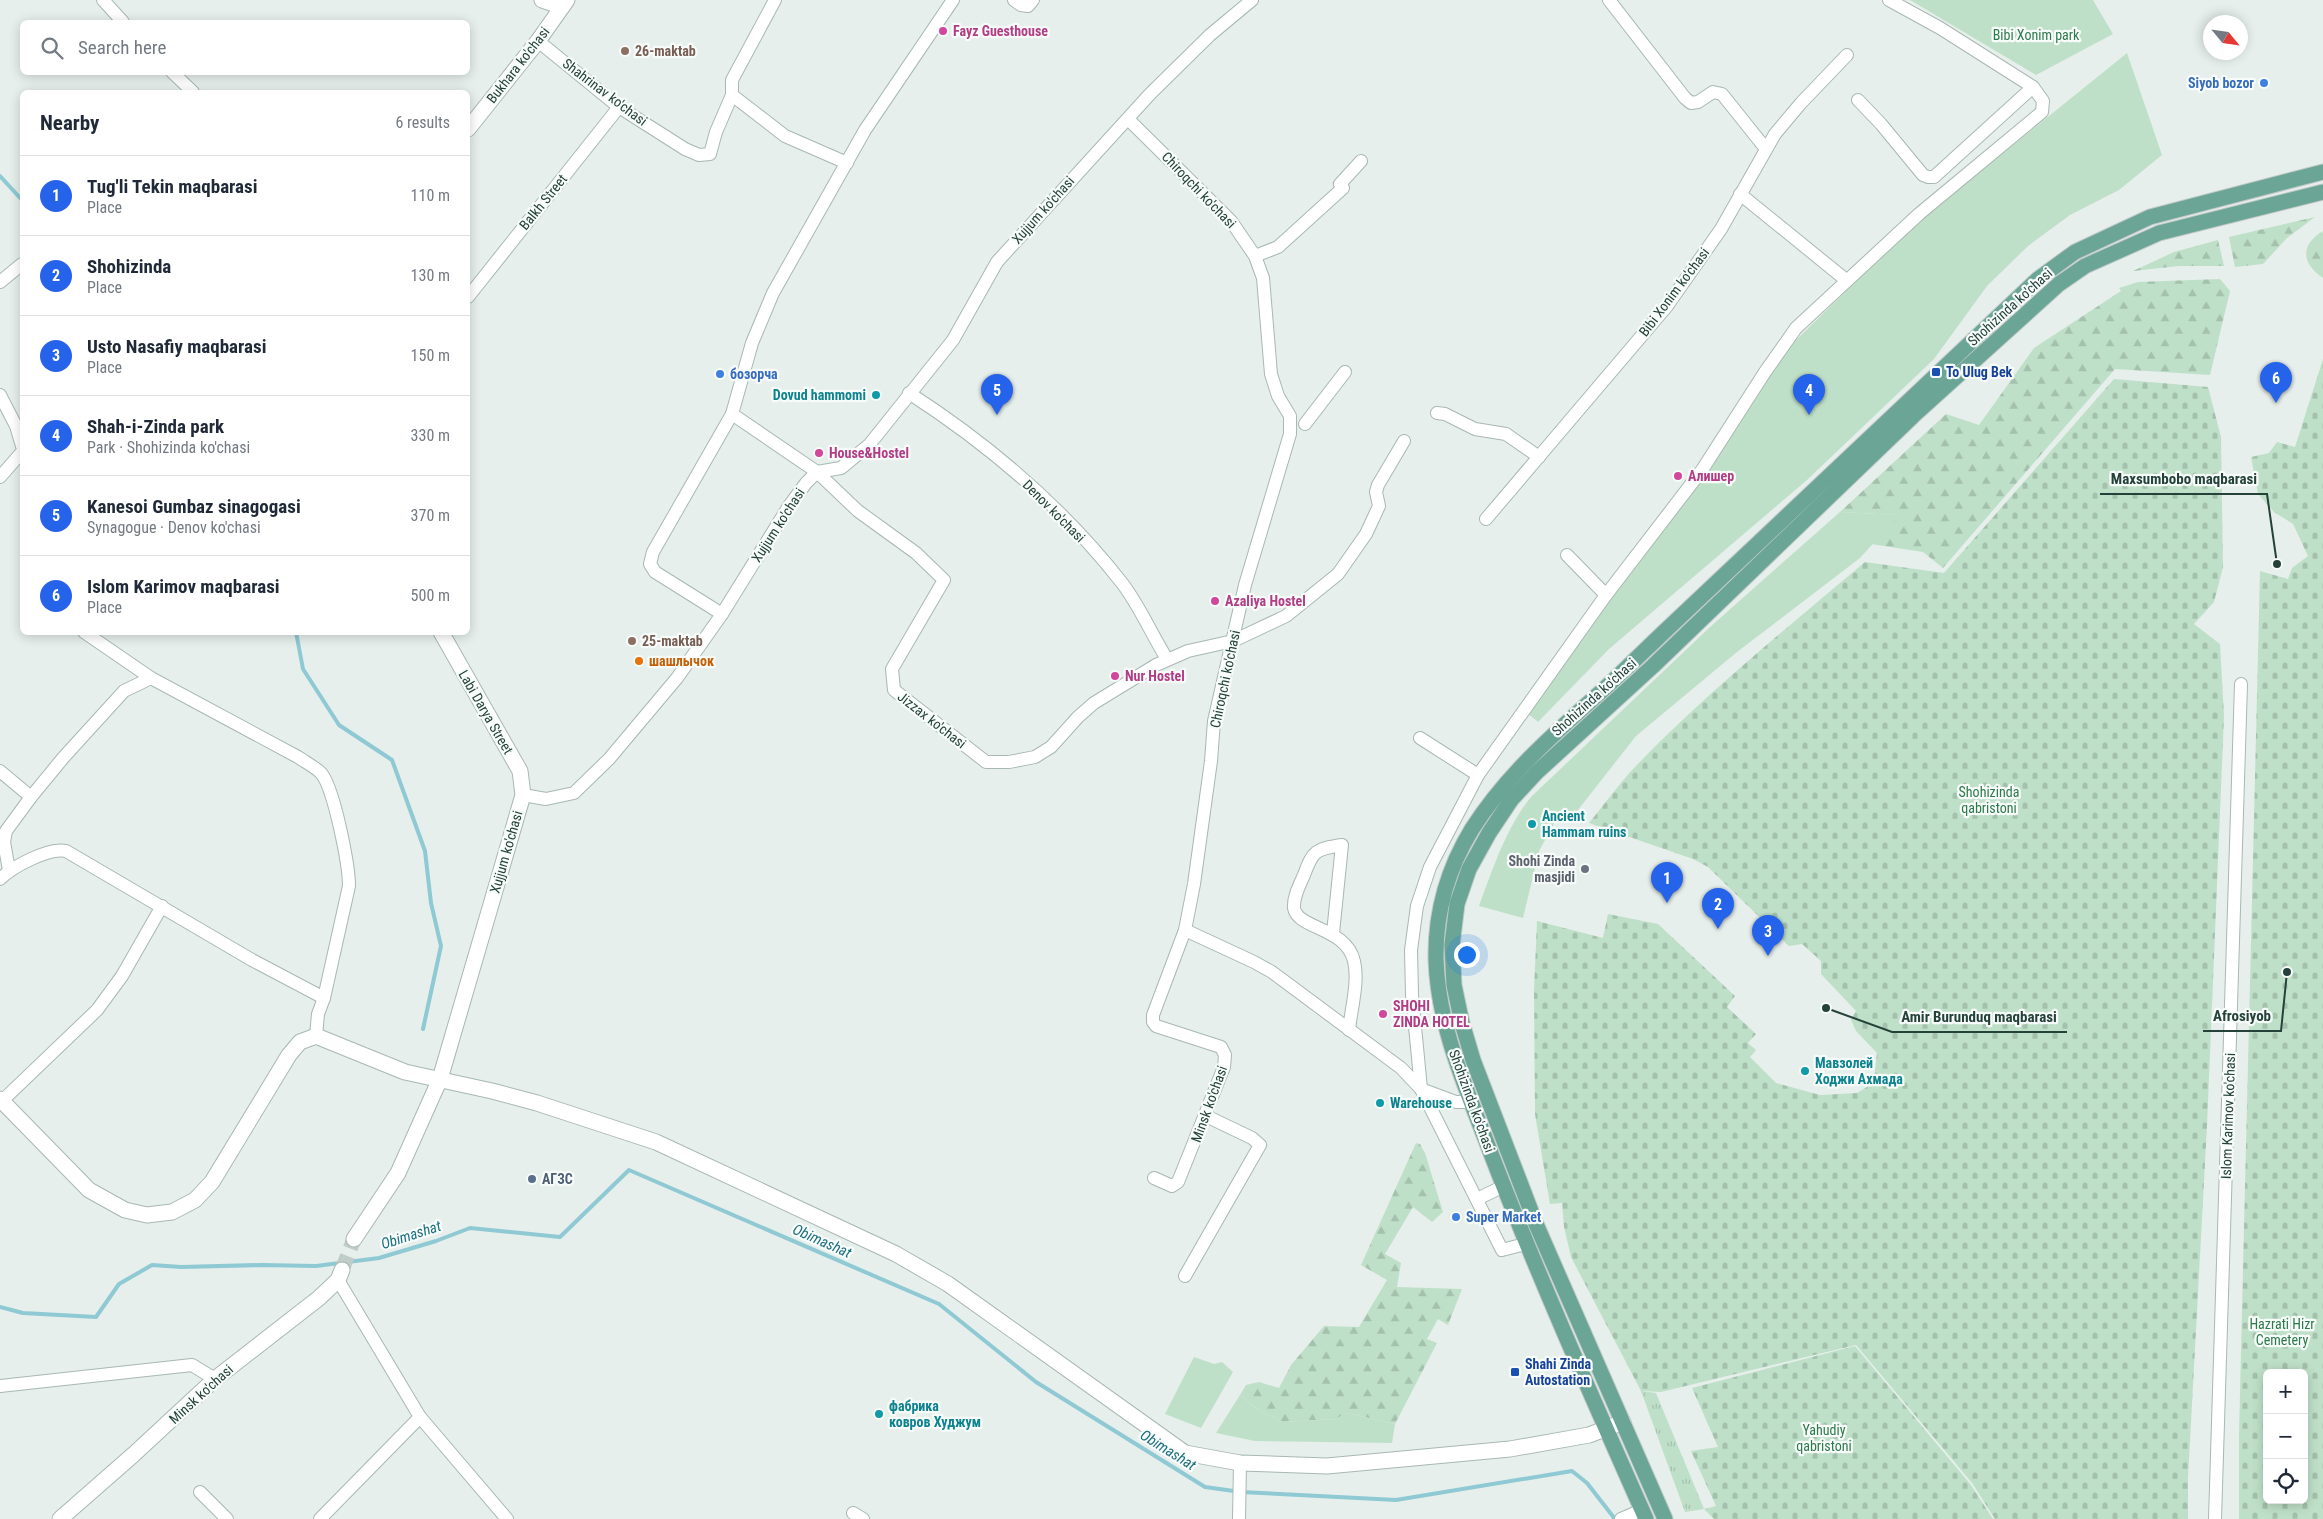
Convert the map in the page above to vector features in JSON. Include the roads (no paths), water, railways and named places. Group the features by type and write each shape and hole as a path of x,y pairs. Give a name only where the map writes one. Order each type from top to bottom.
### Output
{"main road":[{"name":"Shohizinda ko'chasi","path":"1644,1514 1525,1244 1454,1053 1442,1008 1436,963 1439,915 1450,872 1472,831 1497,793 1526,760 1609,684 1954,357 2046,274 2075,252 2150,217 2323,172"},
{"name":"Shohizinda ko'chasi","path":"1665,1519 1536,1224 1473,1060 1462,1024 1452,965 1454,926 1457,904 1463,886 1479,851 1512,800 1537,772 1653,666 1913,416 2060,284 2084,266 2159,233 2323,192"}],"street":[{"path":"103,0 121,20"},
{"path":"542,0 565,4"},
{"name":"Shahrinav ko'chasi","path":"538,41 619,107 685,149 698,155 710,154 716,132 732,95 732,80 775,0"},
{"path":"722,614 655,572 650,564 653,552 732,414 752,343 769,302 870,122 953,0"},
{"path":"1014,0 1021,5 1028,6 1033,0"},
{"name":"Xujjum ko'chasi","path":"440,1079 523,795 546,799 574,793 609,759 677,678 722,614 789,506 806,483 816,472 840,468 869,445 953,340 997,262 1128,119 1203,42 1252,0"},
{"path":"1609,0 1685,98 1691,103 1698,102 1713,92 1722,94 1766,149"},
{"path":"1421,1089 1412,995 1411,950 1417,906 1430,868 1478,775 1606,595 1702,470 1765,372 1796,328 1919,214 2042,112 2043,101 2032,87 1940,28 1889,0"},
{"name":"Bukhara ko'chasi","path":"470,126 565,4"},
{"name":"Bibi Xonim ko'chasi","path":"1486,519 1667,306 1720,229 1766,149 1800,103 1847,55"},
{"path":"175,75 192,90"},
{"path":"1858,100 1923,174 1928,177 1934,177 2032,87"},
{"path":"732,95 785,136 847,163"},
{"name":"Balkh Street","path":"470,295 619,107"},
{"name":"Chiroqchi ko'chasi","path":"1128,119 1225,215 1255,256 1263,278 1271,374 1278,396 1290,416 1290,434 1245,585 1214,721 1194,884 1185,930"},
{"path":"1255,256 1278,247 1306,223 1343,188 1340,184 1361,161"},
{"path":"1740,194 1846,280"},
{"path":"0,282 20,266"},
{"path":"1305,424 1345,372"},
{"name":"Denov ko'chasi","path":"909,394 933,408 990,453 1048,502 1073,527 1123,584 1167,659"},
{"path":"0,395 16,426 20,439"},
{"path":"1437,413 1446,414 1475,429 1506,434 1539,457"},
{"name":"Jizzax ko'chasi","path":"732,414 816,472 858,511 916,553 944,580 892,669 894,690 986,762 1009,762 1035,757 1051,747 1078,717 1094,703 1167,659 1188,651 1233,641 1286,616 1338,574 1366,534 1379,506 1376,492 1378,485 1404,441"},
{"path":"0,476 20,454"},
{"path":"1566,555 1606,595"},
{"path":"88,635 151,678 298,758 321,773 330,792 349,872 348,886 324,998 318,1014 316,1036"},
{"name":"Labi Darya Street","path":"443,635 520,771 523,795"},
{"path":"151,678 124,691 63,758 31,797 6,831 4,874 53,851 66,851 252,960 324,998"},
{"name":"Islom Karimov ko'chasi","path":"2215,1519 2241,684"},
{"path":"1420,738 1478,775"},
{"path":"0,771 31,797"},
{"path":"1333,934 1342,845 1322,848 1310,857 1294,908 1297,916 1315,927 1333,934 1348,946 1354,961 1354,991 1349,1030"},
{"path":"162,906 122,976 97,1010 1,1100 88,1190 125,1210 147,1215 172,1212 195,1200 212,1182 289,1055 300,1042 316,1036 405,1072 537,1103 656,1142 896,1254 948,1284 1185,1453 1240,1463 1327,1466 1510,1448 1589,1435 1623,1422"},
{"path":"1185,930 1272,972 1401,1068 1421,1089 1502,1250 1525,1244"},
{"name":"Minsk ko'chasi","path":"1154,1178 1172,1186 1178,1182 1206,1116 1224,1067 1226,1055 1221,1047 1156,1026 1153,1022 1153,1015 1185,930"},
{"path":"354,1239 398,1173 440,1079"},
{"path":"1421,1089 1456,1102 1472,1102"},
{"path":"1185,1276 1260,1145 1252,1138 1206,1116"},
{"path":"1477,1199 1504,1186"},
{"path":"340,1275 420,1417 507,1519"},
{"name":"Minsk ko'chasi","path":"60,1519 215,1379 318,1298 340,1275"},
{"path":"0,1386 192,1365 215,1379"},
{"path":"320,1519 420,1417"},
{"path":"1239,1516 1238,1486 1240,1463"},
{"path":"200,1492 227,1519"},
{"path":"1622,1518 1644,1514"}],"waterway":[{"path":"0,176 20,198"},
{"path":"297,635 303,669 339,725 392,760 425,851 431,903 441,946 423,1029"},
{"name":"Obimashat","path":"0,1307 23,1313 96,1317 119,1284 152,1265 181,1267 316,1266 379,1258 436,1241 470,1228 560,1237 629,1170 939,1304 1036,1382 1205,1487 1241,1492 1396,1500 1572,1471 1587,1483 1615,1519"}],"tunnel":[{"path":"342,1270 354,1239"}],"place":[{"name":"Fayz Guesthouse","path":"943,31"},
{"name":"26-maktab","path":"625,51"},
{"name":"Siyob bozor","path":"2264,83"},
{"name":"To Ulug Bek","path":"1936,372"},
{"name":"бозорча","path":"720,374"},
{"name":"Dovud hammomi","path":"876,395"},
{"name":"Islom Karimov maqbarasi","path":"2276,403"},
{"name":"Kanesoi Gumbaz sinagogasi","path":"997,415"},
{"name":"Shah-i-Zinda park","path":"1809,415"},
{"name":"House&Hostel","path":"819,453"},
{"name":"Алишер","path":"1678,476"},
{"name":"Maxsumbobo maqbarasi","path":"2277,564"},
{"name":"Azaliya Hostel","path":"1215,601"},
{"name":"25-maktab","path":"632,641"},
{"name":"шашлычок","path":"639,661"},
{"name":"Nur Hostel","path":"1115,676"},
{"name":"Ancient Hammam ruins","path":"1532,824"},
{"name":"Shohi Zinda masjidi","path":"1585,869"},
{"name":"Tug'li Tekin maqbarasi","path":"1667,903"},
{"name":"Shohizinda","path":"1718,929"},
{"name":"Usto Nasafiy maqbarasi","path":"1768,956"},
{"name":"Afrosiyob","path":"2287,972"},
{"name":"Amir Burunduq maqbarasi","path":"1826,1008"},
{"name":"SHOHI ZINDA HOTEL","path":"1383,1014"},
{"name":"Мавзолей Ходжи Ахмада","path":"1805,1071"},
{"name":"Warehouse","path":"1380,1103"},
{"name":"АГЗС","path":"532,1179"},
{"name":"Super Market","path":"1456,1217"},
{"name":"Shahi Zinda Autostation","path":"1515,1372"},
{"name":"фабрика ковров Худжум","path":"879,1414"}],"park label":[{"name":"Bibi Xonim park","path":"2036,35"},
{"name":"Shohizinda qabristoni","path":"1989,800"},
{"name":"Hazrati Hizr Cemetery","path":"2282,1332"},
{"name":"Yahudiy qabristoni","path":"1824,1438"}]}
